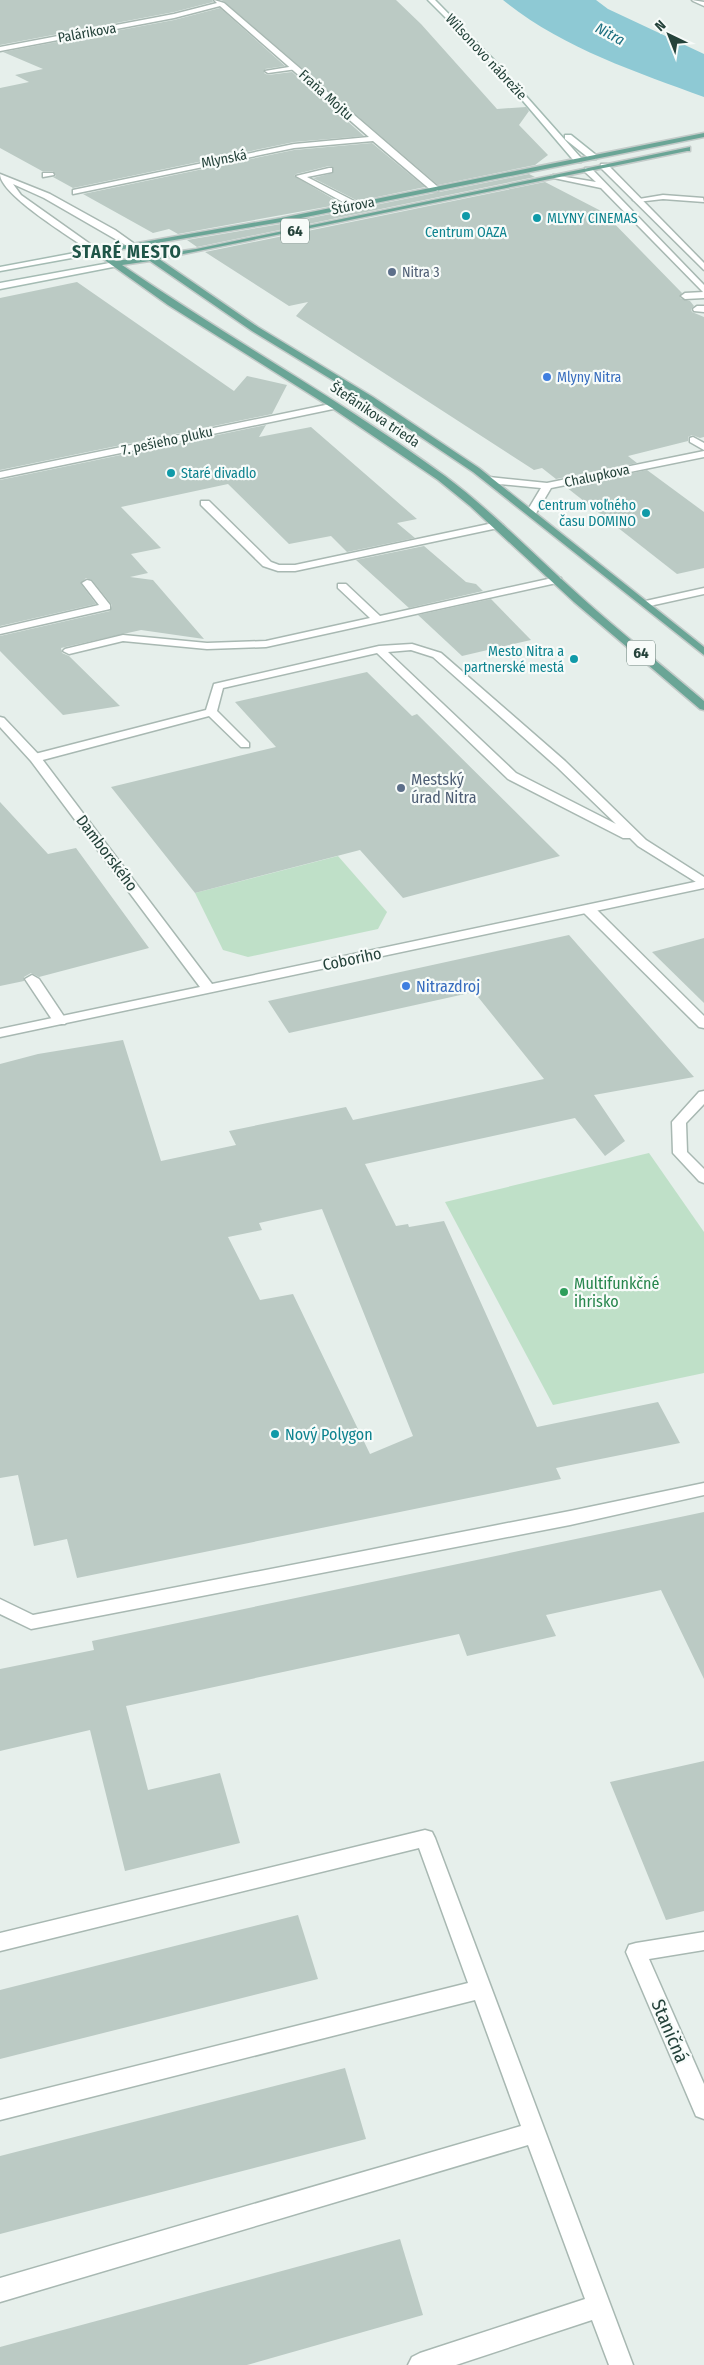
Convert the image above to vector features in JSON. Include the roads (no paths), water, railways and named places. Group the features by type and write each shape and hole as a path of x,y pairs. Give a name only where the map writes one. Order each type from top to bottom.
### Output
{"main road":[{"name":"Štúrova","path":"96,251 355,205 704,135"},
{"name":"Štúrova","path":"151,258 695,147"},
{"path":"593,157 604,166"},
{"path":"578,160 588,170"},
{"name":"64","path":"132,245 151,258"},
{"name":"Štefánikova trieda","path":"96,251 171,303 335,406 441,478 498,524 557,580 704,707"},
{"name":"64","path":"115,264 151,258"},
{"name":"Štefánikova trieda","path":"151,258 255,329 370,399 489,480 704,652"},
{"path":"335,406 370,399"}],"street":[{"name":"Wilsonovo nábrežie","path":"431,0 491,60 540,114 578,160"},
{"path":"696,0 704,4"},
{"name":"Palárikova","path":"0,49 174,16 220,2"},
{"name":"Fraňa Mojtu","path":"220,2 375,139 435,189"},
{"name":"Palárikova","path":"174,16 207,16"},
{"path":"227,18 240,19"},
{"path":"268,71 296,68"},
{"name":"Wilsonovo nábrežie","path":"540,114 593,157"},
{"name":"Mlynská","path":"76,192 163,172 294,146 375,139"},
{"path":"604,166 704,268"},
{"path":"328,170 300,176 355,205"},
{"path":"588,170 704,290"},
{"path":"553,177 603,186"},
{"name":"Štefánikova trieda","path":"3,178 63,205 132,245"},
{"name":"Štefánikova trieda","path":"3,178 18,197 96,251"},
{"path":"663,197 674,190"},
{"path":"638,200 663,197 703,200"},
{"name":"Štúrova","path":"0,269 96,251"},
{"path":"0,286 115,264"},
{"path":"685,296 704,295"},
{"name":"7. pešieho pluku","path":"0,476 335,406"},
{"path":"693,440 704,447"},
{"name":"Chalupkova","path":"489,480 547,486 704,454"},
{"path":"531,513 547,486"},
{"path":"204,503 267,564 278,568 295,568 498,524"},
{"path":"69,651 123,638 207,646 266,644 557,580"},
{"path":"0,631 106,607 87,583"},
{"path":"342,586 378,620"},
{"path":"644,604 704,591"},
{"path":"211,712 218,686 378,649 412,647 437,654 561,764 642,843"},
{"path":"378,649 512,776 642,843 704,884"},
{"path":"211,712 245,745"},
{"path":"35,758 211,712"},
{"name":"Damborského","path":"0,720 35,758 210,990"},
{"name":"Coboriho","path":"0,1033 704,884"},
{"path":"588,910 704,1024"},
{"path":"32,979 60,1021"},
{"path":"704,1095 679,1122 680,1153 704,1178"},
{"path":"0,1606 31,1622 570,1518 704,1489"},
{"path":"0,1942 426,1838 621,2365"},
{"name":"Staničná","path":"704,1941 636,1952 704,2109"},
{"path":"0,2110 482,1989"},
{"path":"0,2290 535,2132"},
{"path":"420,2365 599,2306"}],"water":[{"name":"Nitra","path":"503,0 596,0 608,9 704,54 704,97 626,68 574,45 525,17"}],"place":[{"name":"Centrum OAZA","path":"466,216"},
{"name":"MLYNY CINEMAS","path":"537,218"},
{"name":"Nitra 3","path":"392,272"},
{"name":"Mlyny Nitra","path":"547,377"},
{"name":"Staré divadlo","path":"171,473"},
{"name":"Centrum voľného času DOMINO","path":"646,513"},
{"name":"Mesto Nitra a partnerské mestá","path":"574,659"},
{"name":"Mestský úrad Nitra","path":"401,788"},
{"name":"Nitrazdroj","path":"406,986"},
{"name":"Multifunkčné ihrisko","path":"564,1292"},
{"name":"Nový Polygon","path":"275,1434"}],"district":[{"name":"STARÉ MESTO","path":"127,252"}]}
